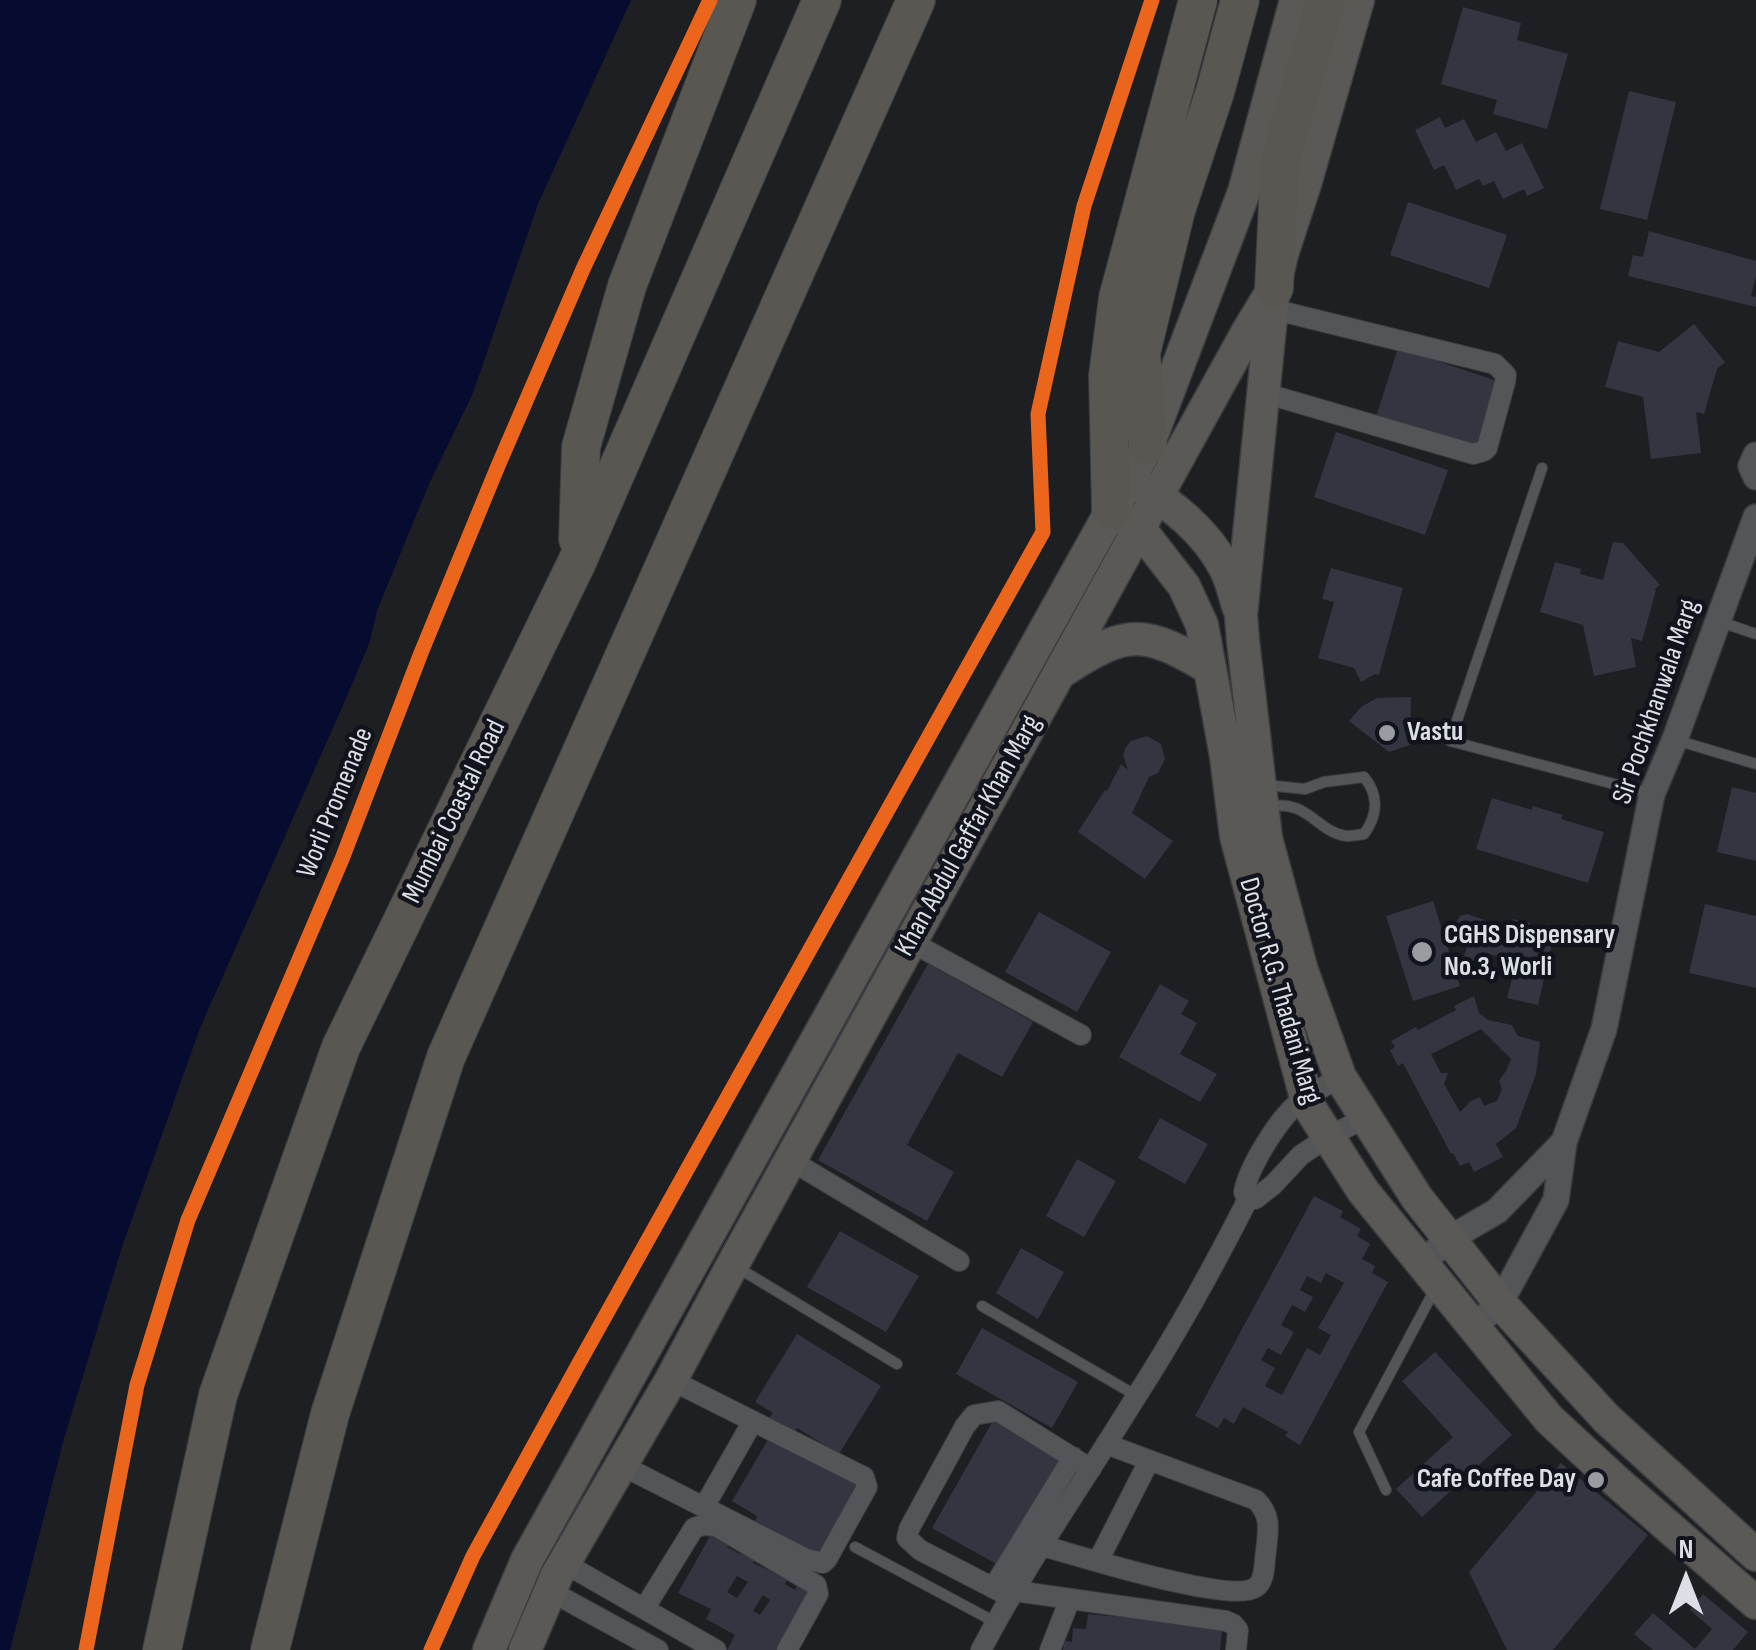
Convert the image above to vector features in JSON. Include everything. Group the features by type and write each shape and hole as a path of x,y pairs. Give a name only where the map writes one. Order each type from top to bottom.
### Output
{"highway":[{"path":"577,562 581,447 606,357 627,286 736,0"},
{"name":"Mumbai Coastal Road","path":"162,1650 218,1395 340,1047 577,562 822,0"},
{"path":"270,1650 330,1414 446,1057 916,0"},
{"path":"1134,503 1108,376 1118,298 1198,0"},
{"path":"1148,445 1142,353 1176,210 1240,0"},
{"path":"1273,298 1280,162 1326,0"}],"main road":[{"name":"Khan Abdul Gaffar Khan Marg","path":"525,1650 557,1577 671,1380 1059,673 1134,503 1148,445 1244,192 1296,0"},
{"name":"Khan Abdul Gaffar Khan Marg","path":"489,1650 526,1560 1134,503 1273,298 1282,254 1358,0"},
{"path":"1241,614 1273,298"},
{"path":"1134,503 1206,539 1226,569 1241,614"},
{"name":"Doctor R.G. Thadani Marg","path":"1134,503 1184,586 1202,625 1236,836 1272,919 1302,971 1340,1078 1398,1172 1500,1303 1606,1419 1756,1556"},
{"name":"Doctor R.G. Thadani Marg","path":"1241,614 1272,919 1306,1098 1363,1191 1549,1419 1756,1603"},
{"path":"1059,673 1095,650 1140,638 1161,642 1210,668"}],"street":[{"path":"1264,394 1473,454 1487,448 1506,375 1495,364 1273,298"},
{"path":"1756,455 1751,466 1756,477"},
{"name":"Sir Pochkhanwala Marg","path":"1473,1327 1500,1303 1556,1200 1564,1142 1604,1029 1652,794 1756,517"},
{"path":"911,942 1080,1034"},
{"path":"1248,1199 1244,1192 1246,1178 1296,1105 1340,1078"},
{"path":"1248,1199 1256,1199 1301,1155 1365,1118"},
{"name":"Sir Pochkhanwala Marg","path":"1430,1274 1449,1239 1497,1211 1564,1142"},
{"path":"790,1160 959,1260"},
{"path":"1006,1592 1043,1546 1137,1396 1206,1281 1248,1199"},
{"path":"620,1465 806,1559 822,1563 827,1560 867,1481 671,1380"},
{"path":"1091,1468 998,1411 974,1415 907,1538 920,1550 1006,1592 1226,1621 1238,1630 1236,1650"},
{"path":"704,1506 753,1421"},
{"path":"1043,1546 1200,1588 1258,1587 1268,1535 1267,1513 1256,1500 1106,1444"},
{"path":"981,1650 1073,1456"},
{"path":"1098,1561 1148,1461"},
{"path":"644,1609 694,1528 716,1526 816,1585 818,1594 787,1650"},
{"path":"557,1577 644,1609 716,1650"},
{"path":"557,1577 658,1650"},
{"path":"1050,1650 1070,1599"}],"lane":[{"path":"1542,468 1450,741 1652,794"},
{"path":"1717,621 1756,634"},
{"path":"1675,740 1756,764"},
{"path":"1364,776 1373,788 1376,804 1372,823 1364,834 1346,836 1306,811 1277,805 1260,796 1364,776"},
{"path":"732,1264 897,1364"},
{"path":"1386,1490 1359,1432 1430,1274"},
{"path":"982,1306 1137,1396"},
{"path":"855,1548 996,1622"}],"water":[{"path":"0,0 631,0 538,204 473,393 429,484 378,608 369,644 200,1028 122,1247 63,1442 10,1650 0,1650"}],"building":[{"path":"1463,7 1521,23 1517,40 1568,54 1547,129 1493,114 1497,100 1441,84"},
{"path":"1629,91 1676,102 1647,220 1600,209"},
{"path":"1440,117 1445,128 1464,119 1476,142 1496,132 1506,151 1522,143 1544,188 1527,196 1524,189 1503,199 1494,181 1483,186 1479,179 1456,190 1444,165 1434,170 1415,130"},
{"path":"1408,202 1507,235 1489,288 1390,255"},
{"path":"1649,231 1756,261 1751,296 1756,297 1756,307 1628,276 1633,255 1643,257"},
{"path":"1694,324 1725,362 1717,369 1704,414 1696,412 1701,453 1651,459 1643,397 1605,387 1618,341 1659,352"},
{"path":"1398,348 1497,381 1475,449 1376,417"},
{"path":"1336,432 1448,470 1425,535 1314,497"},
{"path":"1613,542 1623,543 1660,585 1654,590 1642,641 1631,638 1636,667 1594,676 1583,625 1540,612 1555,562 1603,580"},
{"path":"1331,568 1403,588 1379,675 1361,682 1354,668 1318,658 1334,602 1322,599"},
{"name":"Vastu","path":"1411,697 1410,745 1389,752 1349,721 1361,707 1377,698"},
{"path":"1147,736 1161,744 1165,759 1158,773 1149,777 1132,813 1173,841 1145,879 1078,832 1121,764 1128,770 1123,755 1126,747"},
{"path":"1732,787 1756,793 1756,861 1717,852"},
{"path":"1492,798 1563,815 1561,819 1604,832 1588,883 1476,849"},
{"path":"1433,901 1460,986 1413,1001 1386,916"},
{"path":"1705,904 1756,916 1756,988 1689,973"},
{"path":"1039,912 1111,952 1077,1012 1005,972"},
{"path":"1467,914 1511,929 1513,919 1530,923 1528,933 1553,939 1538,1005 1507,998 1513,975 1500,972 1504,958 1482,952 1478,963 1463,958 1467,948 1458,945 1461,940 1454,927 1460,916"},
{"path":"928,964 1033,1022 1002,1077 958,1053 907,1145 954,1172 927,1221 818,1160"},
{"path":"1160,984 1189,1001 1181,1014 1197,1023 1180,1054 1217,1074 1200,1102 1119,1057"},
{"path":"1474,996 1479,1013 1488,1020 1512,1025 1518,1036 1540,1042 1536,1074 1516,1128 1496,1144 1503,1157 1474,1172 1469,1162 1460,1166 1451,1154 1403,1063 1398,1066 1390,1050 1395,1047 1391,1041 1456,1010 1454,1006","holes":["1481,1029 1511,1059 1499,1081 1502,1089 1497,1101 1484,1106 1480,1097 1460,1112 1444,1084 1448,1073 1441,1073 1431,1054"]},
{"path":"1160,1118 1208,1144 1185,1184 1138,1158"},
{"path":"1077,1159 1116,1181 1084,1237 1046,1216"},
{"path":"1314,1196 1343,1211 1340,1217 1361,1229 1357,1236 1370,1244 1362,1259 1375,1266 1372,1273 1388,1282 1300,1445 1285,1436 1288,1432 1243,1407 1234,1424 1224,1418 1218,1428 1195,1416","holes":["1326,1273 1344,1283 1318,1328 1331,1335 1320,1355 1307,1348 1282,1395 1265,1386 1275,1368 1261,1360 1268,1348 1281,1355 1294,1332 1281,1325 1292,1305 1305,1312 1313,1297 1300,1290 1307,1276 1321,1283"]},
{"path":"840,1231 919,1276 886,1332 807,1287"},
{"path":"1021,1248 1064,1272 1038,1319 996,1293"},
{"path":"982,1328 1078,1382 1052,1428 956,1374"},
{"path":"797,1334 881,1386 839,1454 797,1428 794,1435 769,1419 773,1413 755,1402"},
{"path":"1435,1352 1512,1435 1422,1517 1396,1489 1453,1437 1402,1381"},
{"path":"995,1417 1062,1455 1000,1566 932,1528"},
{"path":"772,1433 859,1484 833,1539 828,1535 816,1556 755,1521 757,1516 732,1501"},
{"path":"1561,1463 1648,1535 1553,1650 1507,1650 1469,1572"},
{"path":"714,1529 731,1539 727,1547 756,1558 753,1563 788,1579 785,1584 795,1590 797,1585 810,1592 776,1650 727,1650 735,1635 706,1619 711,1609 678,1593","holes":["737,1576 748,1582 737,1598 727,1592","763,1595 770,1600 760,1615 753,1611"]},
{"path":"1703,1594 1748,1632 1733,1650 1653,1650 1634,1634 1653,1613 1695,1649 1712,1629 1690,1610"},
{"path":"1088,1614 1222,1629 1220,1650 1063,1650 1064,1641 1072,1642 1073,1628 1086,1629"}],"cycle path":[{"name":"Worli Promenade","path":"86,1650 137,1385 188,1220 342,859 498,466 583,269 710,0"},
{"path":"431,1650 473,1556 1043,532 1038,414 1084,206 1152,0"}],"place":[{"name":"Vastu","path":"1387,733"},
{"name":"CGHS Dispensary No.3, Worli","path":"1422,952"},
{"name":"Cafe Coffee Day","path":"1596,1480"}]}
